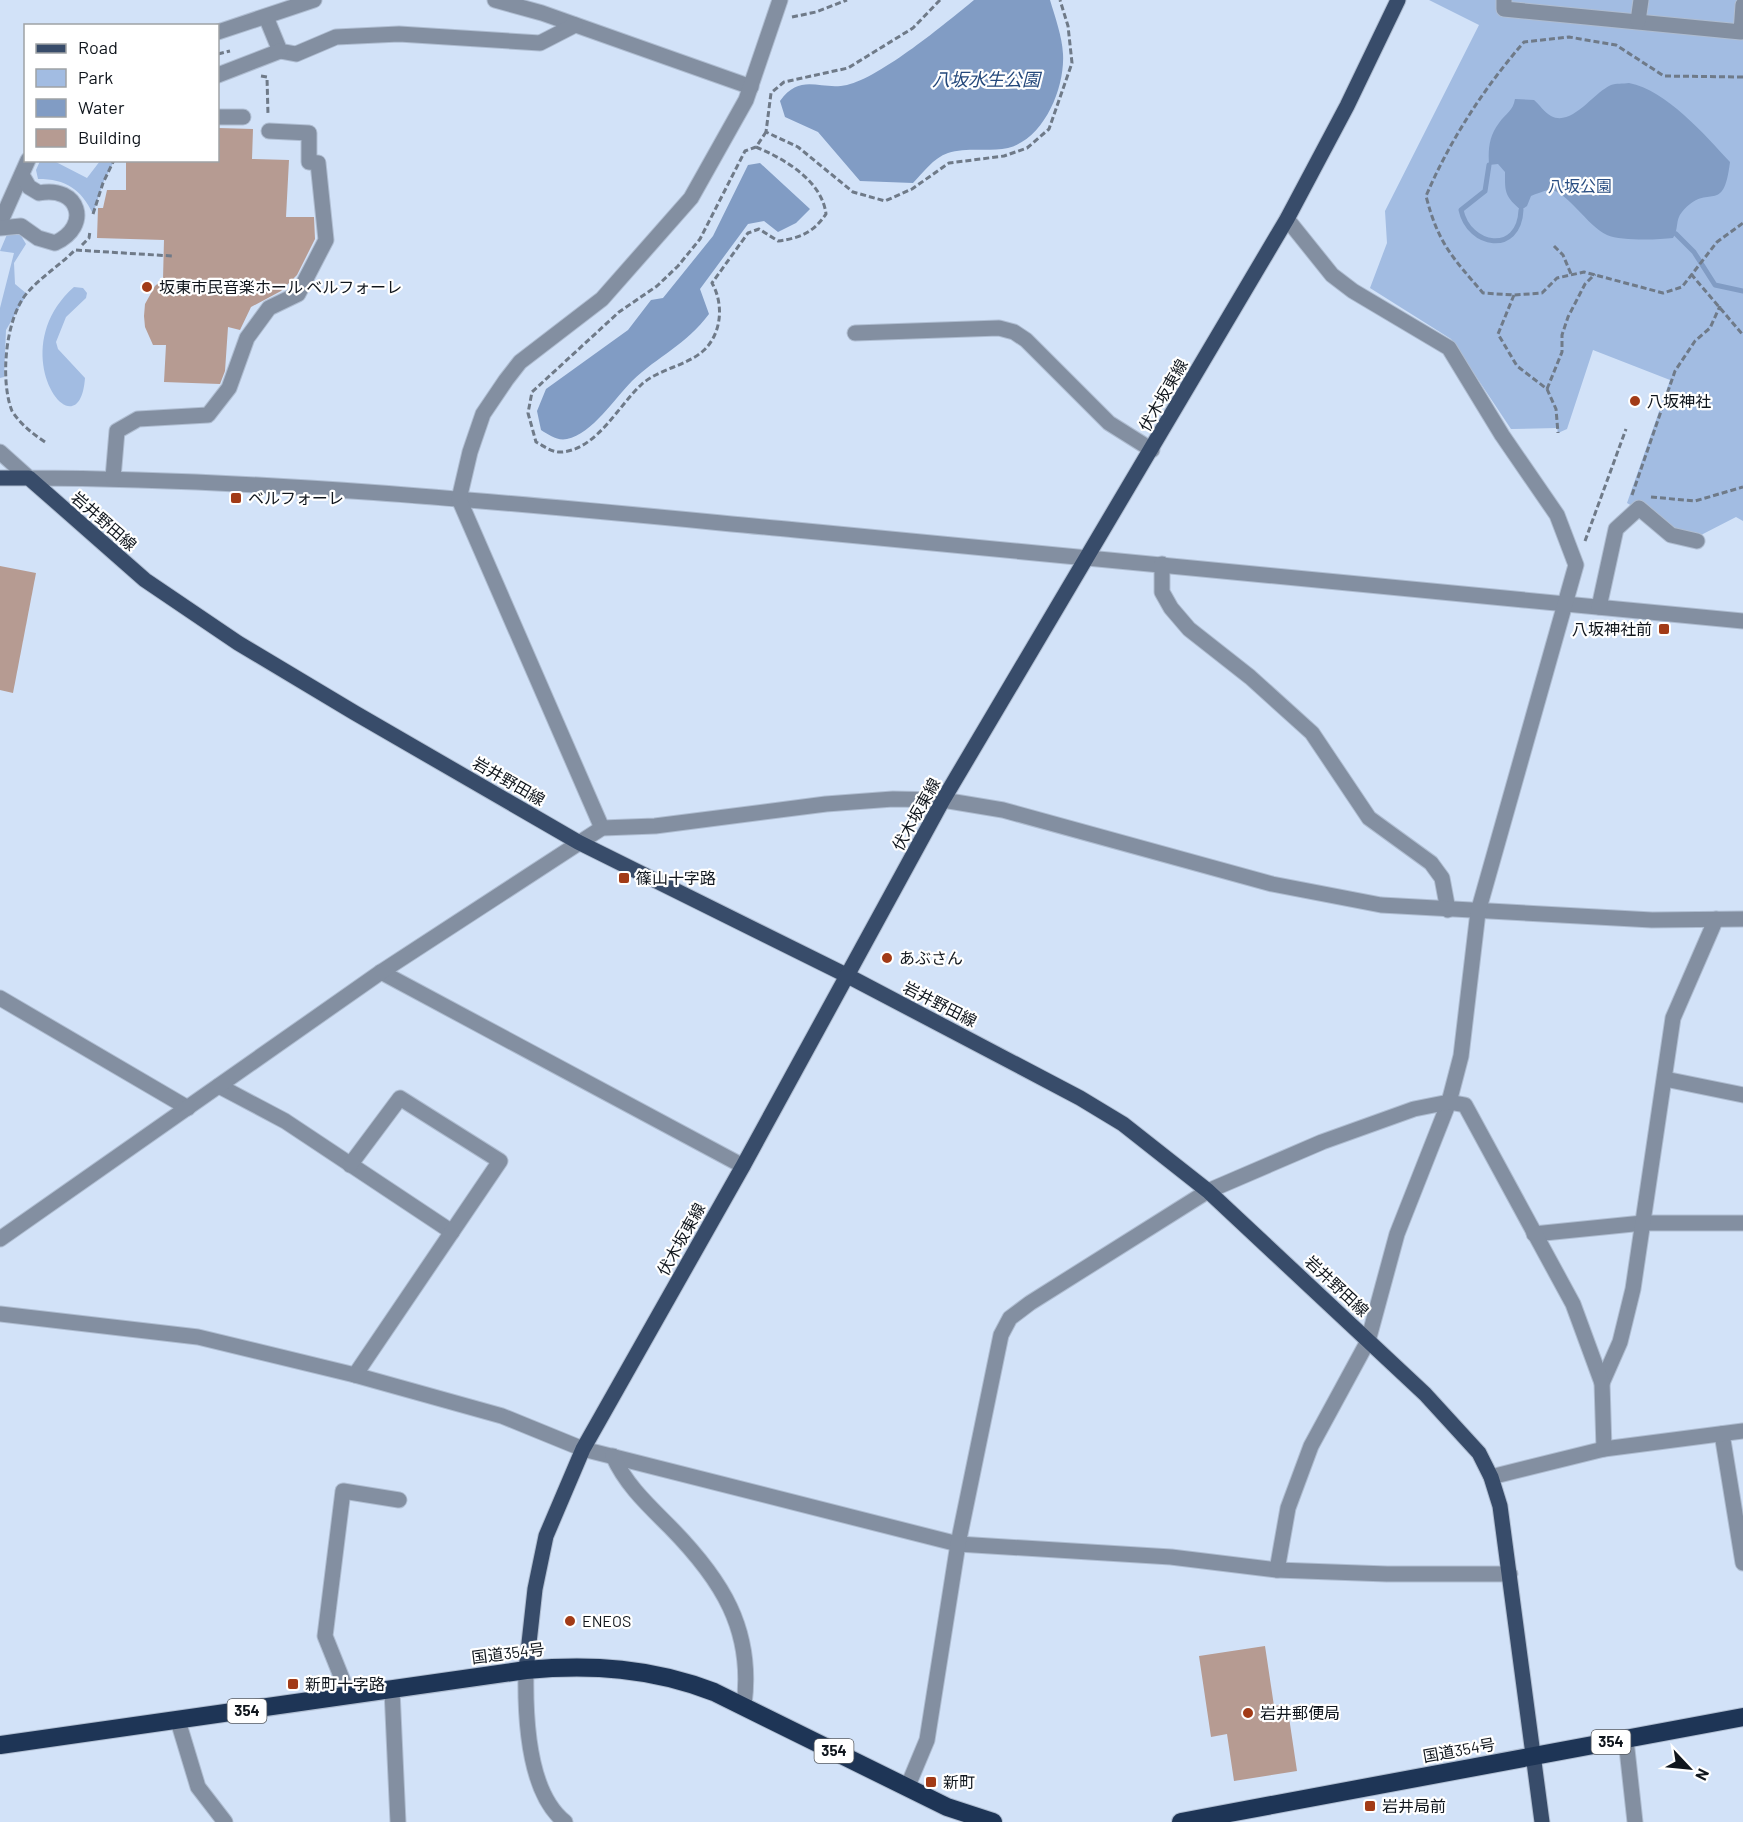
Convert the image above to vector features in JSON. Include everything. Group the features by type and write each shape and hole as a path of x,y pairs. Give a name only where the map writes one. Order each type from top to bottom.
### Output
{"highway":[{"name":"国道354号","path":"0,1745 525,1670 582,1666 645,1672 694,1684 744,1705 947,1807 993,1822"},
{"name":"国道354号","path":"1181,1822 1743,1717"}],"main road":[{"name":"伏木坂東線","path":"525,1670 535,1588 546,1536 583,1449 743,1166 943,800 1287,219 1347,106 1398,0"},
{"path":"0,478 29,478"},
{"name":"岩井野田線","path":"29,478 145,580 199,618 355,713 578,842 848,976 1098,1108 1141,1137 1208,1191 1453,1423 1479,1453 1491,1477 1500,1506 1542,1822"}],"street":[{"path":"219,32 314,0"},
{"path":"495,0 575,25 751,87"},
{"path":"602,828 459,499 470,452 483,414 506,380 520,362 602,299 691,198 746,100 780,0"},
{"path":"1504,0 1504,9 1741,32 1743,5"},
{"path":"1638,21 1641,0"},
{"path":"266,17 280,51"},
{"path":"219,75 280,51 296,54 336,37 399,34 540,43 575,25"},
{"path":"219,117 243,117"},
{"path":"113,478 117,431 138,419 208,415 229,388 247,338 269,308 298,294 326,240 318,163 309,162 309,133 269,131"},
{"path":"0,223 27,162"},
{"path":"0,228 21,226 38,238 55,243 66,238 76,226 77,211 71,198 55,190 39,193 29,187 21,175"},
{"path":"1276,1569 1288,1508 1311,1446 1368,1341 1397,1234 1449,1101 1461,1056 1478,912 1576,565 1557,515 1502,435 1449,348 1353,291 1332,275 1287,219"},
{"path":"855,333 999,328 1014,332 1026,340 1109,423 1152,450"},
{"path":"0,452 29,478 113,478 314,487 459,499 1743,621"},
{"path":"1599,607 1616,529 1639,508 1671,535 1697,541"},
{"path":"1162,564 1162,592 1177,615 1189,629 1250,677 1312,733 1369,818 1431,863 1442,878 1448,910"},
{"path":"0,1239 381,972 602,828 655,826 826,804 893,799 943,800 1003,810 1329,897 1381,905 1652,920 1743,919"},
{"path":"1602,1383 1620,1342 1633,1288 1665,1079 1672,1017 1716,919"},
{"path":"381,972 743,1166"},
{"path":"0,998 188,1108"},
{"path":"1665,1079 1743,1095"},
{"path":"219,1086 285,1121 452,1232"},
{"path":"350,1164 400,1098 500,1161 355,1375"},
{"path":"907,1788 927,1740 958,1544 970,1492 994,1358 1001,1335 1010,1318 1208,1191 1323,1142 1414,1109 1449,1101 1466,1105 1573,1304 1602,1383 1604,1449"},
{"path":"1534,1234 1643,1223 1743,1223"},
{"path":"0,1314 198,1337 355,1375 502,1416 583,1449 958,1544 1171,1557 1276,1569 1387,1574 1510,1574"},
{"path":"1491,1477 1604,1449 1743,1431"},
{"path":"1722,1434 1743,1563"},
{"path":"613,1456 621,1475 705,1564 724,1592 740,1638 747,1678 744,1705"},
{"path":"349,1696 325,1636 343,1491 399,1500"},
{"path":"525,1670 527,1716 537,1776 546,1803 566,1822"},
{"path":"392,1689 398,1822"},
{"path":"178,1721 198,1787 225,1822"},
{"path":"1626,1740 1635,1822"}],"path":[{"path":"774,20 816,12 848,0"},
{"path":"756,147 776,155 808,180 825,203 826,214 816,228 798,238 778,241 759,229 748,233 712,283 720,297 720,324 703,351 643,383 583,445 562,452 550,450 536,442 528,413 532,392 619,312 657,286 678,266 700,239 745,151 756,147 766,132 771,93 784,82 848,68 913,28 940,0"},
{"path":"766,132 798,147 853,192 885,201 912,189 950,163 1004,156 1027,148 1049,129 1072,63 1068,26 1060,0"},
{"path":"1743,77 1664,76 1616,45 1569,37 1524,42 1494,77 1435,174 1426,196 1435,229 1450,255 1483,292 1514,295 1542,293 1557,278 1584,272 1663,293 1682,287 1717,242 1743,224"},
{"path":"93,214 103,183 113,162"},
{"path":"1554,246 1563,255 1572,275"},
{"path":"45,442 27,430 11,409 5,385 4,354 8,330 27,294 75,250 172,256"},
{"path":"1547,389 1562,352 1562,335 1568,317 1585,284 1595,274"},
{"path":"1692,274 1743,336"},
{"path":"1514,295 1498,334 1518,366 1547,389 1556,409 1558,434"},
{"path":"1720,306 1710,328 1695,341 1675,371 1632,495 1695,501 1743,487"},
{"path":"1576,565 1626,429"}],"green space":[{"name":"八坂公園","path":"1429,0 1743,0 1743,521 1736,517 1701,535 1676,532 1627,503 1670,380 1593,350 1567,429 1558,433 1557,428 1511,429 1451,339 1370,288 1387,243 1385,211 1479,25"},
{"path":"40,162 56,162 87,178 99,162 114,162 103,183 93,214 83,198 72,187 57,181 38,179 36,170"},
{"path":"8,232 20,234 26,244 14,263 15,284 27,294 6,330 4,377 0,378 0,308 14,253 0,251"},
{"path":"74,287 83,288 87,293 86,298 66,317 56,342 58,349 85,378 80,399 70,406 59,401 50,386 43,365 44,340 53,313"}],"water":[{"name":"八坂水生公園","path":"974,0 1050,0 1063,54 1060,82 1050,110 1042,123 1021,143 1001,149 962,150 948,153 933,162 913,183 860,181 818,132 785,117 780,101 796,87 811,84 847,85 861,80 895,61"},
{"path":"1629,83 1657,94 1671,104 1697,127 1730,162 1727,179 1719,194 1692,203 1680,215 1673,238 1658,239 1630,239 1607,235 1556,191 1549,190 1531,196 1527,206 1521,210 1515,205 1507,193 1505,172 1498,164 1489,165 1489,159 1493,133 1511,109 1515,99 1534,100 1549,115 1559,118 1567,117 1611,85"},
{"path":"760,163 810,209 796,223 778,232 764,221 748,224 700,289 709,314 691,334 632,381 594,423 576,436 567,439 553,437 541,430 537,411 546,389 628,330 651,300 663,298 713,236 748,165"}],"building":[{"path":"219,128 253,129 252,159 289,160 286,217 314,217 315,239 297,275 281,291 251,307 240,330 228,327 225,371 220,384 164,382 166,345 153,345 145,327 144,316 145,304 155,286 163,279 164,240 97,238 98,208 103,208 107,190 126,190 126,162 219,162"},
{"path":"0,566 36,573 13,693 0,690"},
{"path":"1265,1646 1274,1706 1287,1704 1297,1771 1234,1781 1227,1734 1211,1737 1199,1656"}],"waterway":[{"path":"1489,165 1485,191 1461,210 1473,232 1493,241 1503,240 1512,234 1518,224 1521,210"},
{"path":"1676,234 1694,252 1715,285 1743,291"}],"place":[{"name":"坂東市民音楽ホール ベルフォーレ","path":"147,287"},
{"name":"八坂神社","path":"1635,401"},
{"name":"ベルフォーレ","path":"236,498"},
{"name":"八坂神社前","path":"1664,629"},
{"name":"篠山十字路","path":"624,878"},
{"name":"あぶさん","path":"887,958"},
{"name":"ENEOS","path":"570,1621"},
{"name":"新町十字路","path":"293,1684"},
{"name":"岩井郵便局","path":"1248,1713"},
{"name":"新町","path":"931,1782"},
{"name":"岩井局前","path":"1370,1806"}]}
